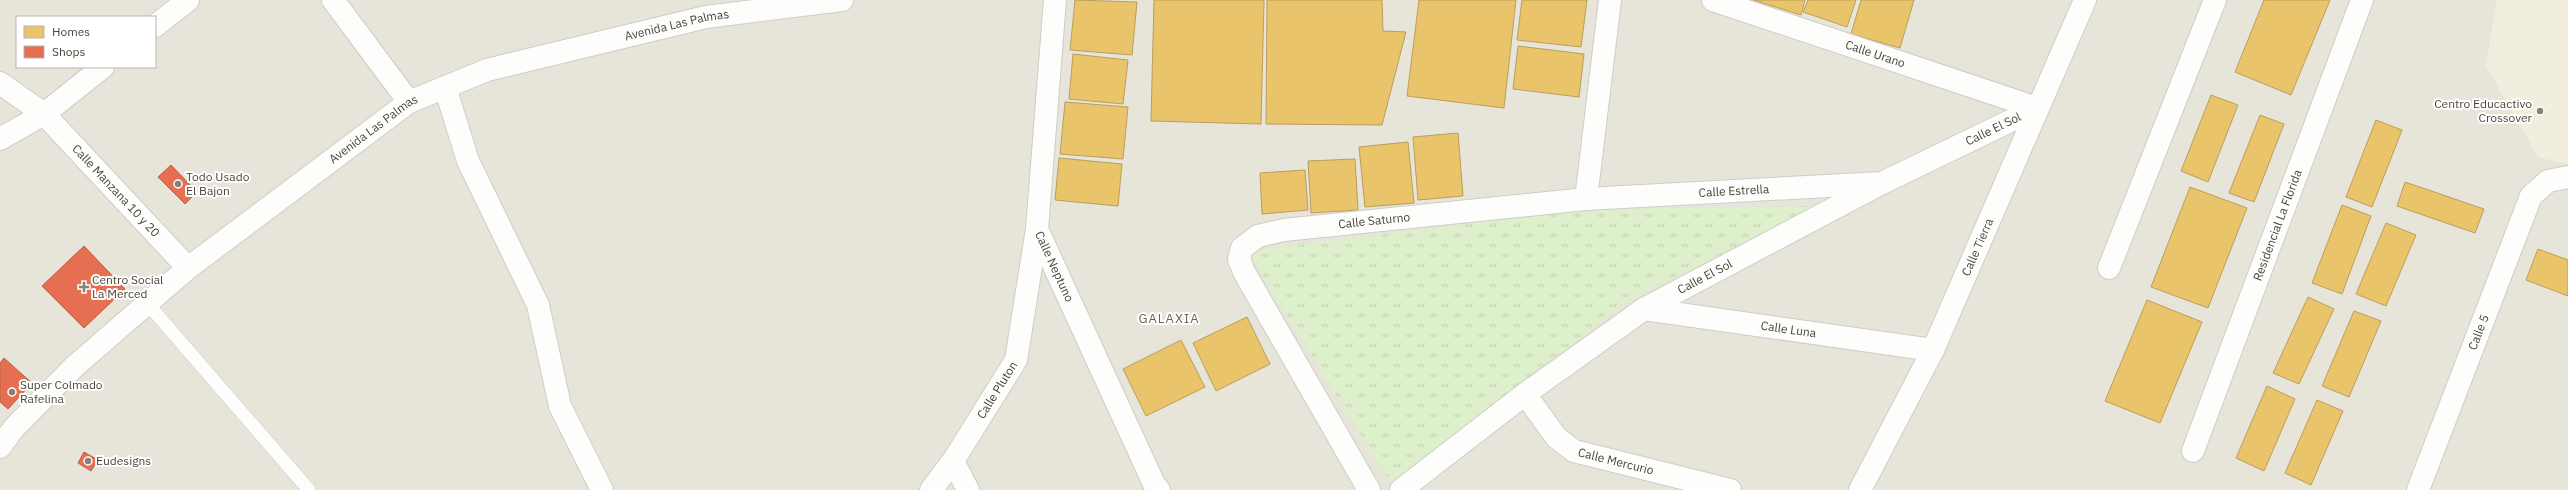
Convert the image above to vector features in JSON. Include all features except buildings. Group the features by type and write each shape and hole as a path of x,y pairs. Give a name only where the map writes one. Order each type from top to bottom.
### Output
{"street":[{"path":"156,25 188,0"},
{"path":"333,0 409,102"},
{"name":"Avenida Las Palmas","path":"0,447 14,428 75,366 188,268 409,102 487,70 706,17 842,0"},
{"name":"Calle Neptuno","path":"1056,0 1037,230 1154,484 1159,490"},
{"path":"1586,199 1610,0"},
{"name":"Calle Urano","path":"1713,0 2037,108"},
{"name":"Calle Tierra","path":"1860,490 1933,350 2085,0"},
{"path":"2109,268 2215,0"},
{"name":"Residencial La Florida","path":"2193,451 2362,0"},
{"path":"0,139 44,114 102,68"},
{"name":"Calle Manzana 10 y 20","path":"0,83 44,114 188,268"},
{"path":"445,87 468,161 538,305 560,406 602,490"},
{"name":"Calle El Sol","path":"1401,490 1525,394 1644,309 1882,183 2037,108"},
{"name":"Calle 5","path":"2418,490 2523,213 2531,196 2558,179"},
{"name":"Calle Estrella","path":"1586,199 1882,183"},
{"name":"Calle Saturno","path":"1369,490 1244,272 1240,260 1242,248 1258,236 1284,230 1586,199"},
{"name":"Calle Pluton","path":"931,490 954,461 1016,360 1037,230"},
{"name":"Calle Luna","path":"1644,309 1933,350"},
{"name":"Calle Mercurio","path":"1525,394 1556,437 1574,451 1730,490"},
{"path":"954,461 968,490"}],"lane":[{"path":"147,303 309,490"}],"shaded area":[{"path":"0,0 2568,0 2568,490 0,490"},
{"name":"Centro Educactivo Crossover","path":"2497,0 2568,0 2568,164 2538,157 2486,66"}],"green space":[{"path":"1825,206 1629,299 1393,487 1247,251 1588,209"}],"place":[{"name":"Centro Educactivo Crossover","path":"2540,111"},
{"name":"Todo Usado El Bajon","path":"178,184"},
{"name":"Centro Social La Merced","path":"84,287"},
{"name":"Super Colmado Rafelina","path":"12,392"},
{"name":"Eudesigns","path":"88,461"}],"district":[{"name":"GALAXIA","path":"1169,318"}]}
